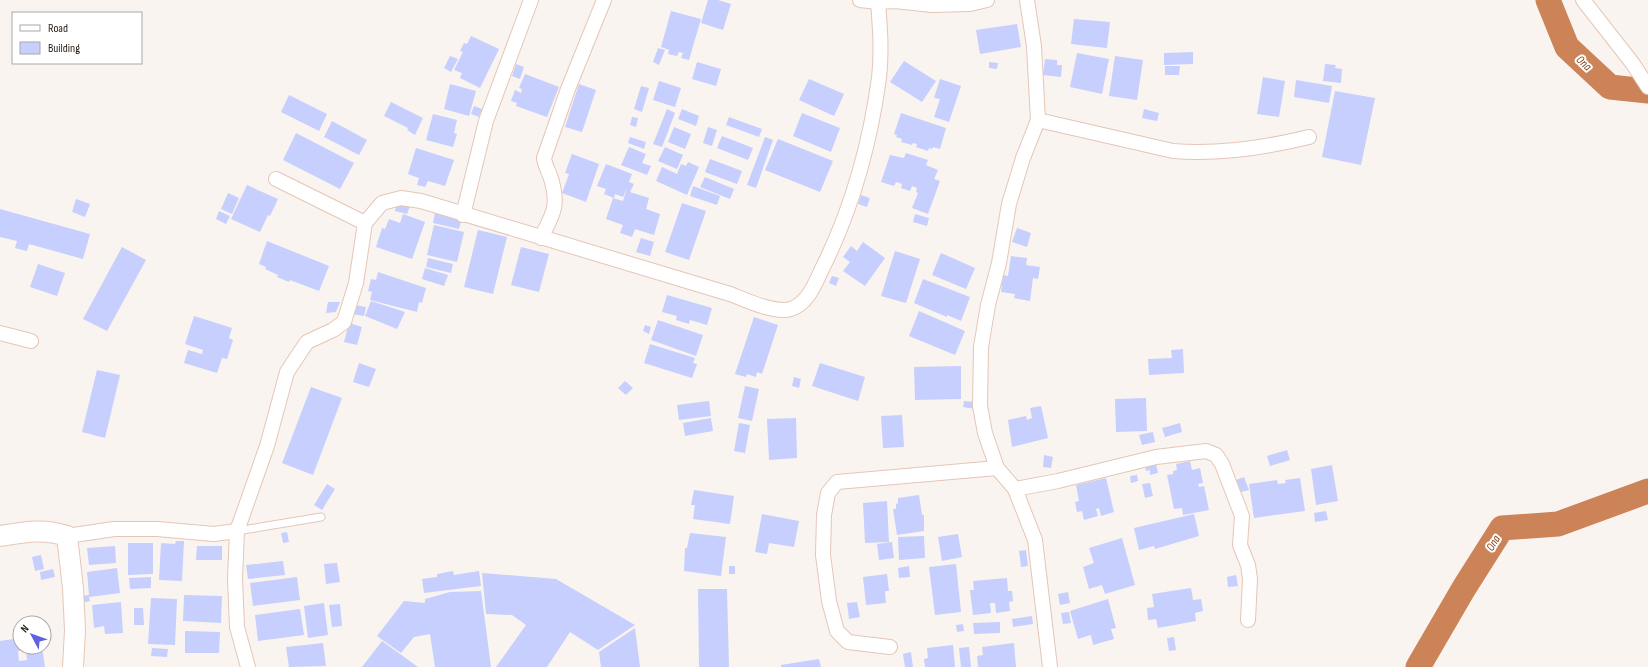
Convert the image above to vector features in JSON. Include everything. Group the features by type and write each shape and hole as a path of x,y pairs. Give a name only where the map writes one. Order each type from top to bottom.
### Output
{"street":[{"path":"463,215 486,120 531,0"},
{"path":"541,238 556,203 552,180 546,168 544,158 568,89 604,0"},
{"path":"860,0 878,2 895,1 932,5 970,4 987,0"},
{"path":"1027,0 1034,46 1038,120 1023,158 1009,204 999,263 988,305 981,347 980,406 985,433 997,468 1015,489 1035,540 1050,667"},
{"path":"1583,0 1633,64 1648,87"},
{"path":"248,667 237,627 235,579 237,531 267,446 287,372 307,342 333,330 344,322 356,282 365,223 382,203 401,198 421,201 463,215 525,231 541,238 730,294 771,309 791,309 808,296 834,244 855,189 869,134 879,77 881,43 878,2"},
{"path":"1038,120 1173,151 1195,153 1258,147 1309,137"},
{"path":"276,179 365,223"},
{"path":"0,333 31,340"},
{"path":"1015,489 1058,481 1156,457 1206,451 1216,455 1222,464 1242,516 1240,545 1248,566 1250,579 1248,620"},
{"path":"890,647 848,642 837,632 829,601 823,555 824,515 828,493 837,482 997,468"},
{"path":"0,536 50,530 67,536 114,529 157,529 214,534 237,531"},
{"path":"67,536 73,588 75,630 73,667"}],"lane":[{"path":"237,531 321,517"}],"building":[{"path":"708,0 718,0 731,4 723,30 701,23"},
{"path":"671,11 701,19 689,60 681,58 683,53 679,52 677,56 668,54 669,50 661,47"},
{"path":"1074,19 1110,22 1107,48 1071,44"},
{"path":"1017,24 1021,47 980,54 976,30"},
{"path":"471,36 499,49 480,88 460,78 462,73 454,70 463,52 460,51 464,43 467,44"},
{"path":"658,48 665,50 659,65 653,62"},
{"path":"1193,52 1193,64 1164,65 1164,53"},
{"path":"1077,53 1109,59 1102,94 1070,87"},
{"path":"450,56 458,59 451,72 444,68"},
{"path":"1115,56 1143,60 1137,100 1109,96"},
{"path":"1045,59 1057,60 1057,65 1062,65 1061,77 1043,75"},
{"path":"904,61 936,81 922,102 890,82"},
{"path":"697,62 721,69 716,86 692,79"},
{"path":"989,62 998,63 997,69 989,68"},
{"path":"516,64 524,67 520,79 512,76"},
{"path":"1325,64 1336,65 1335,68 1342,69 1341,83 1323,81"},
{"path":"1165,66 1180,66 1179,75 1165,75"},
{"path":"525,74 559,87 547,117 516,106 517,103 511,101 515,90 521,93 522,89 519,88"},
{"path":"1263,77 1285,81 1279,117 1257,114"},
{"path":"809,79 844,94 834,116 799,100"},
{"path":"940,79 961,86 949,122 934,117 940,99 934,98"},
{"path":"1296,80 1332,86 1329,103 1294,97"},
{"path":"659,81 681,88 675,107 653,100"},
{"path":"450,84 476,91 469,116 444,109"},
{"path":"579,84 596,90 582,132 565,127"},
{"path":"641,86 649,88 642,112 634,109"},
{"path":"1335,91 1375,98 1361,165 1322,157"},
{"path":"289,95 327,114 319,131 281,112"},
{"path":"391,102 423,118 415,135 407,130 408,128 384,116"},
{"path":"474,106 482,109 479,117 471,114"},
{"path":"667,109 675,113 662,147 653,144"},
{"path":"682,109 699,116 696,126 678,119"},
{"path":"1144,109 1159,113 1157,121 1142,118"},
{"path":"802,113 840,128 831,152 793,136"},
{"path":"901,113 946,128 940,149 933,147 932,149 929,148 928,151 916,147 917,144 913,143 912,145 901,142 902,139 896,137 897,135 894,134"},
{"path":"433,114 457,120 454,133 457,134 453,147 426,140"},
{"path":"632,117 638,118 636,127 630,125"},
{"path":"729,117 762,129 759,137 726,125"},
{"path":"332,121 367,140 359,155 324,137"},
{"path":"674,127 691,134 685,149 668,142"},
{"path":"708,127 717,130 712,146 703,143"},
{"path":"296,133 354,163 340,189 283,160"},
{"path":"722,136 753,148 748,160 717,148"},
{"path":"630,137 646,142 644,149 628,143"},
{"path":"765,137 773,140 756,188 747,185"},
{"path":"778,139 833,161 820,192 765,170"},
{"path":"629,147 646,154 642,163 651,166 647,175 621,165"},
{"path":"665,147 683,155 677,169 658,161"},
{"path":"416,148 454,160 445,186 428,181 425,187 417,185 419,178 408,174"},
{"path":"906,153 928,160 926,165 938,170 934,179 940,181 928,214 912,208 918,193 916,192 917,188 912,186 910,191 901,188 902,184 896,182 894,186 881,182 890,155 904,158"},
{"path":"572,154 599,164 586,202 562,193 569,174 565,173"},
{"path":"710,159 742,171 737,184 705,172"},
{"path":"688,162 699,167 687,195 656,181 662,167 677,174 681,164 686,166"},
{"path":"606,164 632,174 629,182 634,184 630,192 649,198 646,209 660,214 654,235 635,229 632,237 620,233 623,225 606,219 613,198 623,201 627,187 623,197 615,194 614,198 604,194 606,189 597,186"},
{"path":"705,177 734,189 730,199 700,187"},
{"path":"247,185 278,199 260,232 231,219"},
{"path":"693,186 720,196 717,205 690,196"},
{"path":"228,193 239,198 232,214 221,209"},
{"path":"861,195 870,198 867,207 858,204"},
{"path":"76,199 90,204 85,217 72,212"},
{"path":"397,203 410,206 407,214 395,211"},
{"path":"682,203 706,211 689,260 665,252"},
{"path":"0,209 90,234 83,259 29,244 27,251 15,248 17,241 0,237"},
{"path":"219,211 230,216 226,224 216,219"},
{"path":"435,212 462,218 459,229 433,223"},
{"path":"403,214 425,222 412,259 376,247 382,228 385,229 389,219 400,223"},
{"path":"915,214 929,218 927,226 913,222"},
{"path":"434,225 464,232 457,262 427,255"},
{"path":"1017,228 1031,233 1027,247 1012,242"},
{"path":"478,230 507,237 493,294 464,287"},
{"path":"641,238 654,242 650,256 636,252"},
{"path":"267,241 329,266 319,291 290,280 289,282 277,277 278,275 265,269 266,267 259,264"},
{"path":"863,242 885,258 865,286 843,271 850,262 843,257 851,246 857,251"},
{"path":"122,247 146,260 107,331 83,319"},
{"path":"521,247 549,254 539,292 511,285"},
{"path":"895,251 920,259 906,303 881,296"},
{"path":"941,253 975,268 966,289 932,275"},
{"path":"1011,256 1027,258 1026,265 1040,267 1038,279 1033,278 1030,301 1014,298 1015,294 1001,292 1003,275 1008,276"},
{"path":"428,258 453,264 451,273 426,267"},
{"path":"38,264 65,273 57,296 30,287"},
{"path":"425,268 448,275 444,286 422,279"},
{"path":"378,272 426,288 422,303 419,302 417,312 370,300 372,292 368,291 371,279 376,280"},
{"path":"832,276 839,278 836,286 829,283"},
{"path":"923,279 970,297 961,321 947,315 947,317 914,303"},
{"path":"667,295 712,308 707,325 690,320 689,324 676,320 677,316 662,312"},
{"path":"371,301 405,312 397,329 365,316"},
{"path":"328,302 340,302 336,312 326,313"},
{"path":"354,305 366,307 364,316 352,314"},
{"path":"919,311 965,331 955,355 909,336"},
{"path":"194,316 232,328 229,338 233,340 227,359 222,358 217,373 184,363 188,350 202,354 203,350 185,344"},
{"path":"754,317 778,325 762,374 757,372 756,377 747,374 746,377 735,374"},
{"path":"658,320 703,335 696,356 651,340"},
{"path":"349,323 362,327 357,345 344,342"},
{"path":"645,325 651,327 649,334 643,331"},
{"path":"650,344 695,358 693,363 697,364 692,378 644,363"},
{"path":"1183,349 1184,373 1149,375 1148,359 1172,358 1171,350"},
{"path":"359,363 376,369 369,387 353,382"},
{"path":"820,363 865,377 858,401 812,386"},
{"path":"961,366 961,399 915,400 914,367"},
{"path":"97,370 120,375 105,438 82,432"},
{"path":"794,377 801,379 799,388 792,386"},
{"path":"625,381 633,388 626,395 618,388"},
{"path":"745,386 759,389 752,421 738,418"},
{"path":"311,387 342,398 313,475 282,463"},
{"path":"1146,398 1147,431 1116,432 1115,399"},
{"path":"709,401 711,416 679,420 677,405"},
{"path":"964,401 975,402 975,409 963,407"},
{"path":"1041,406 1048,438 1012,447 1008,420 1026,416 1027,420 1032,418 1030,408"},
{"path":"902,415 904,447 883,448 881,416"},
{"path":"711,418 713,431 685,436 683,423"},
{"path":"796,418 797,458 769,460 767,419"},
{"path":"739,423 750,425 745,453 734,451"},
{"path":"1180,423 1182,432 1165,437 1162,428"},
{"path":"1153,432 1155,442 1142,445 1139,435"},
{"path":"1287,450 1290,460 1270,466 1267,456"},
{"path":"1044,455 1053,457 1051,468 1043,467"},
{"path":"1190,461 1192,470 1200,468 1203,483 1198,484 1199,487 1204,486 1209,510 1183,515 1182,508 1174,509 1167,475 1173,474 1173,471 1177,470 1176,464"},
{"path":"1156,463 1158,473 1150,475 1150,470 1146,471 1145,465"},
{"path":"1332,465 1338,501 1316,505 1311,469"},
{"path":"1137,475 1138,481 1131,483 1130,476"},
{"path":"1244,477 1249,490 1241,492 1236,480"},
{"path":"1106,478 1114,512 1101,516 1099,508 1096,509 1098,516 1084,520 1082,511 1077,512 1075,502 1079,501 1076,485"},
{"path":"1300,478 1305,511 1254,518 1249,484 1277,480 1278,484 1286,483 1285,480"},
{"path":"1150,483 1153,496 1145,498 1142,484"},
{"path":"327,484 335,489 322,510 314,505"},
{"path":"694,490 734,496 730,524 693,519 695,505 691,505"},
{"path":"919,495 922,515 924,515 924,531 897,535 893,509 896,509 898,498"},
{"path":"887,501 889,542 865,543 863,503"},
{"path":"1326,511 1328,520 1315,522 1314,513"},
{"path":"762,514 799,521 794,547 769,543 767,554 755,552"},
{"path":"1194,514 1199,536 1155,549 1154,546 1139,550 1134,528"},
{"path":"287,532 289,542 283,543 281,533"},
{"path":"690,533 726,537 721,576 684,571 685,548 687,548"},
{"path":"958,534 962,557 942,561 938,537"},
{"path":"924,536 925,558 899,560 898,537"},
{"path":"1122,538 1135,585 1105,594 1102,585 1089,589 1083,567 1094,563 1089,548"},
{"path":"176,541 184,541 182,581 159,580 161,543 175,544"},
{"path":"892,542 894,558 879,560 877,544"},
{"path":"128,543 153,543 153,574 128,575"},
{"path":"115,546 116,563 89,565 87,548"},
{"path":"197,546 222,546 222,560 196,560"},
{"path":"1026,550 1028,566 1021,567 1019,551"},
{"path":"41,555 44,569 35,571 32,557"},
{"path":"283,561 285,575 248,579 246,565"},
{"path":"337,563 340,582 326,584 324,564"},
{"path":"956,564 961,612 935,615 929,567"},
{"path":"729,566 735,566 735,574 729,574"},
{"path":"909,566 910,577 899,578 898,568"},
{"path":"117,568 120,593 89,597 90,601 82,603 81,596 89,595 87,572"},
{"path":"53,569 55,577 41,580 40,572"},
{"path":"453,571 454,575 479,571 481,586 424,593 422,579 437,577 437,574"},
{"path":"482,573 556,579 635,625 598,650 570,632 547,667 496,667 526,625 512,615 486,614"},
{"path":"887,574 889,591 885,591 886,603 866,605 863,577"},
{"path":"1236,575 1238,586 1228,587 1227,577"},
{"path":"151,577 151,588 130,589 129,578"},
{"path":"297,577 300,600 253,606 250,583"},
{"path":"1007,578 1008,591 1012,591 1013,601 1009,602 1010,611 996,613 995,603 990,603 991,613 973,615 970,590 974,590 973,581"},
{"path":"1191,588 1193,600 1201,599 1203,611 1195,613 1196,621 1158,628 1156,619 1148,620 1147,608 1154,607 1152,594"},
{"path":"698,589 727,589 729,667 699,667"},
{"path":"481,591 491,667 435,667 430,634 414,637 401,653 377,636 404,601 425,603 425,599 450,592"},
{"path":"1068,592 1070,603 1060,605 1058,594"},
{"path":"184,595 222,596 221,623 183,621"},
{"path":"151,598 177,599 175,645 148,644"},
{"path":"1108,599 1116,628 1111,629 1114,639 1093,645 1091,635 1078,639 1070,611"},
{"path":"121,602 123,633 105,634 104,626 94,628 92,605"},
{"path":"857,602 860,617 849,619 847,603"},
{"path":"324,603 328,635 308,638 304,606"},
{"path":"340,604 342,626 332,627 329,605"},
{"path":"134,608 143,608 144,625 134,625"},
{"path":"300,609 304,635 258,641 255,615"},
{"path":"1069,612 1071,623 1063,624 1061,613"},
{"path":"1032,616 1033,624 1013,627 1012,619"},
{"path":"1000,622 1000,633 974,634 973,623"},
{"path":"963,624 964,631 957,632 956,625"},
{"path":"635,628 640,667 601,667 599,652"},
{"path":"185,631 220,632 219,653 185,653"},
{"path":"1174,637 1176,650 1169,651 1167,638"},
{"path":"12,639 12,655 18,655 19,661 27,660 26,655 43,655 45,667 0,667 0,641"},
{"path":"382,641 418,667 362,667"},
{"path":"323,643 326,666 289,667 286,647"},
{"path":"1014,643 1016,667 978,667 977,656 983,655 982,647"},
{"path":"953,645 955,667 925,667 924,659 928,658 927,648"},
{"path":"969,647 971,667 961,667 959,648"},
{"path":"152,648 168,649 167,657 151,656"},
{"path":"911,652 913,667 905,667 903,654"},
{"path":"819,659 821,667 781,667 781,665"}],"waterway":[{"name":"Ona","path":"1548,0 1567,47 1610,87 1648,91"},
{"name":"Ona","path":"1418,667 1464,588 1502,528 1558,524 1648,491"}]}
